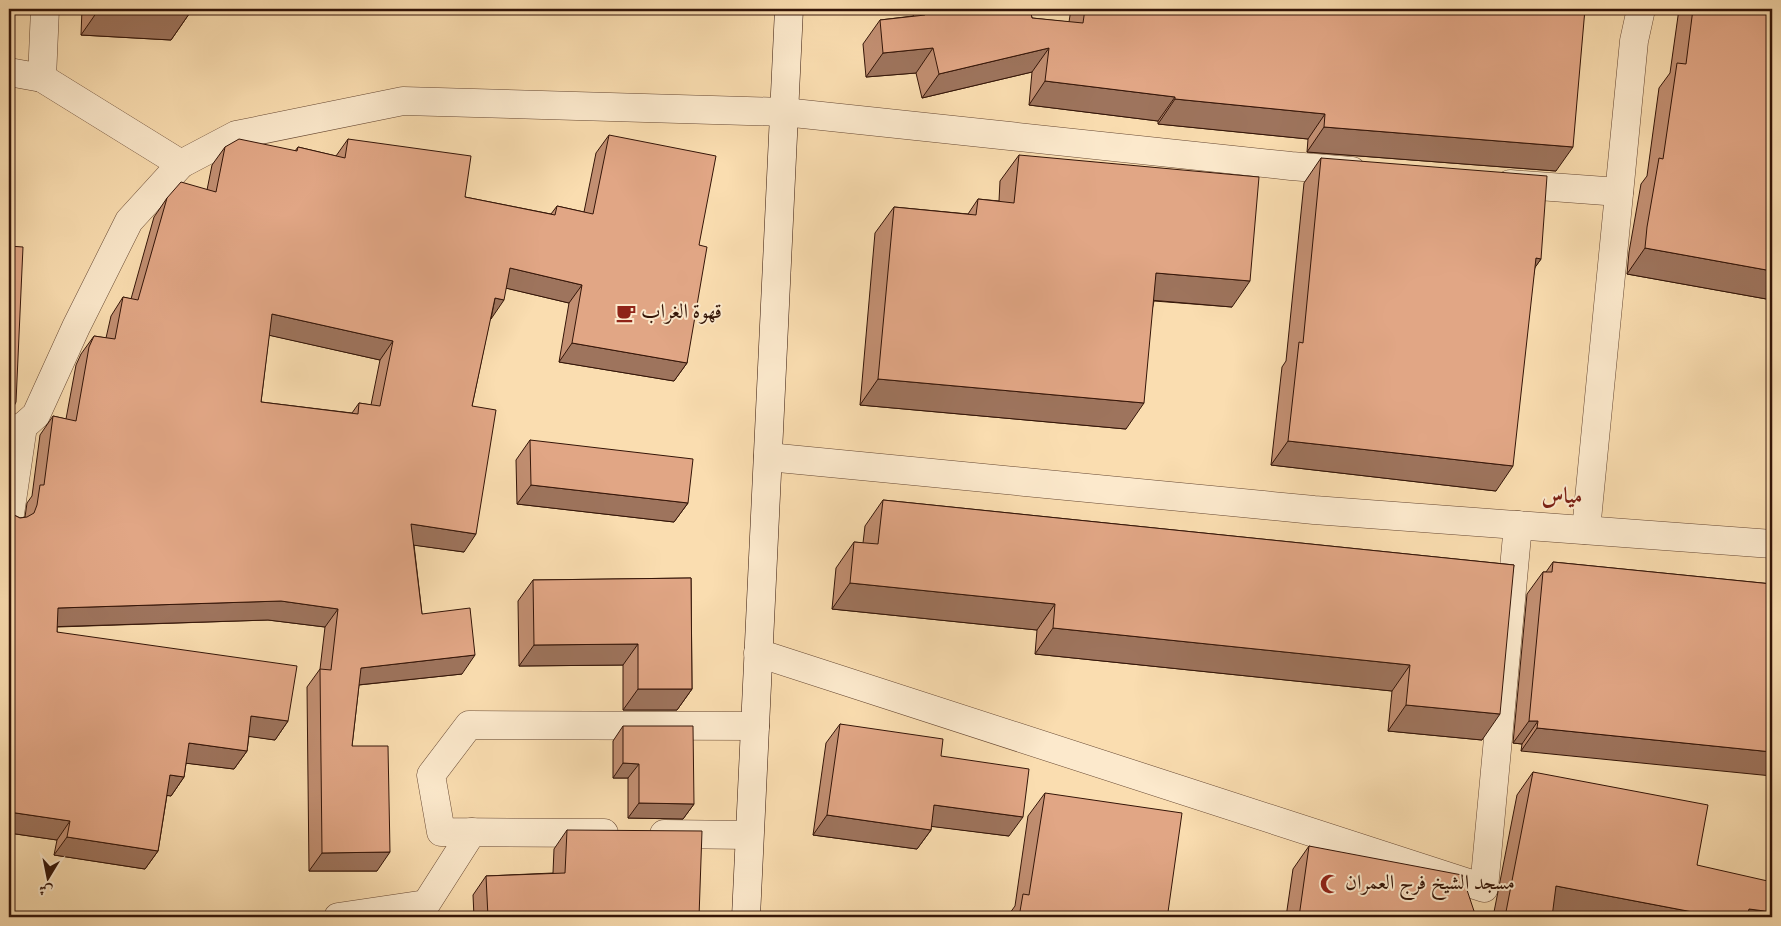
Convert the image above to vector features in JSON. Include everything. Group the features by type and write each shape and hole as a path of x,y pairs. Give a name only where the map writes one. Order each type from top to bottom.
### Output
{"street":[{"path":"42,78 45,9"},
{"path":"746,917 789,9"},
{"path":"1586,530 1634,41 1641,9"},
{"path":"9,72 42,78 181,164"},
{"path":"9,521 16,432 36,415 76,327 129,221 181,164 236,134 403,101 784,112 1272,164 1381,173"},
{"path":"1490,182 1619,192"},
{"path":"768,457 1314,510 1772,544"},
{"path":"758,653 1484,888 1518,525"},
{"path":"749,835 442,832 431,775 469,725 755,726"},
{"path":"338,917 426,904 472,832"}],"building":[{"path":"99,9 189,9 189,14"},
{"path":"923,9 1030,9 1032,18 1083,23 1085,9 1585,9 1573,147 1324,127 1325,114 1175,99 1175,97 1045,81 1049,48 939,74 933,48 883,53 880,20 925,15"},
{"path":"1693,9 1772,9 1772,271 1645,248 1659,158 1663,159 1677,63 1686,64"},
{"path":"609,135 716,156 699,245 707,247 687,363 572,343 582,285 510,268 504,300 495,298 472,406 496,410 476,534 411,524 422,614 470,608 475,655 361,668 352,746 388,746 390,852 322,853 320,669 331,670 338,609 281,601 58,608 57,632 297,666 288,721 251,716 247,751 189,743 184,777 170,775 158,851 67,837 70,821 9,812 9,757 12,733 9,733 9,727 13,703 9,702 9,510 20,518 34,513 40,485 44,485 53,416 76,421 89,347 94,336 115,339 123,297 138,300 167,198 181,182 216,192 225,147 239,139 297,151 298,147 345,158 348,139 471,156 465,197 555,215 557,206 593,214","holes":["272,314 393,341 380,406 359,403 358,414 261,402"]},
{"path":"1019,155 1259,177 1250,281 1156,273 1144,403 878,379 894,207 976,215 978,199 1014,203"},
{"path":"1321,158 1547,176 1541,259 1536,258 1513,466 1288,441 1299,342 1303,343"},
{"path":"9,246 23,247 16,402 14,406 9,406"},
{"path":"530,440 693,459 688,503 531,485"},
{"path":"883,500 1514,565 1500,714 1406,705 1410,665 1053,628 1055,604 850,583 854,542 878,544"},
{"path":"1553,562 1772,584 1772,752 1537,728 1538,721 1529,721 1543,572 1552,572"},
{"path":"691,578 692,689 638,689 638,644 534,645 533,580"},
{"path":"840,724 943,739 941,756 1029,769 1023,817 934,805 931,830 827,815"},
{"path":"623,726 693,726 694,804 639,803 639,764 623,763"},
{"path":"1533,772 1708,805 1697,865 1772,882 1772,912 1749,909 1747,917 1719,917 1556,886 1552,917 1505,917"},
{"path":"1045,793 1182,813 1168,912 1168,915 1181,917 1019,917 1023,894 1029,895"},
{"path":"567,830 702,831 699,917 587,915 587,917 488,917 486,876 565,873"},
{"path":"1309,846 1462,875 1476,917 1299,917"}],"place":[{"name":"قهوة الغراب","path":"626,313"},
{"name":"مسجد الشيخ فرج العمران","path":"1330,884"}],"district":[{"name":"مياس","path":"1562,498"}]}
